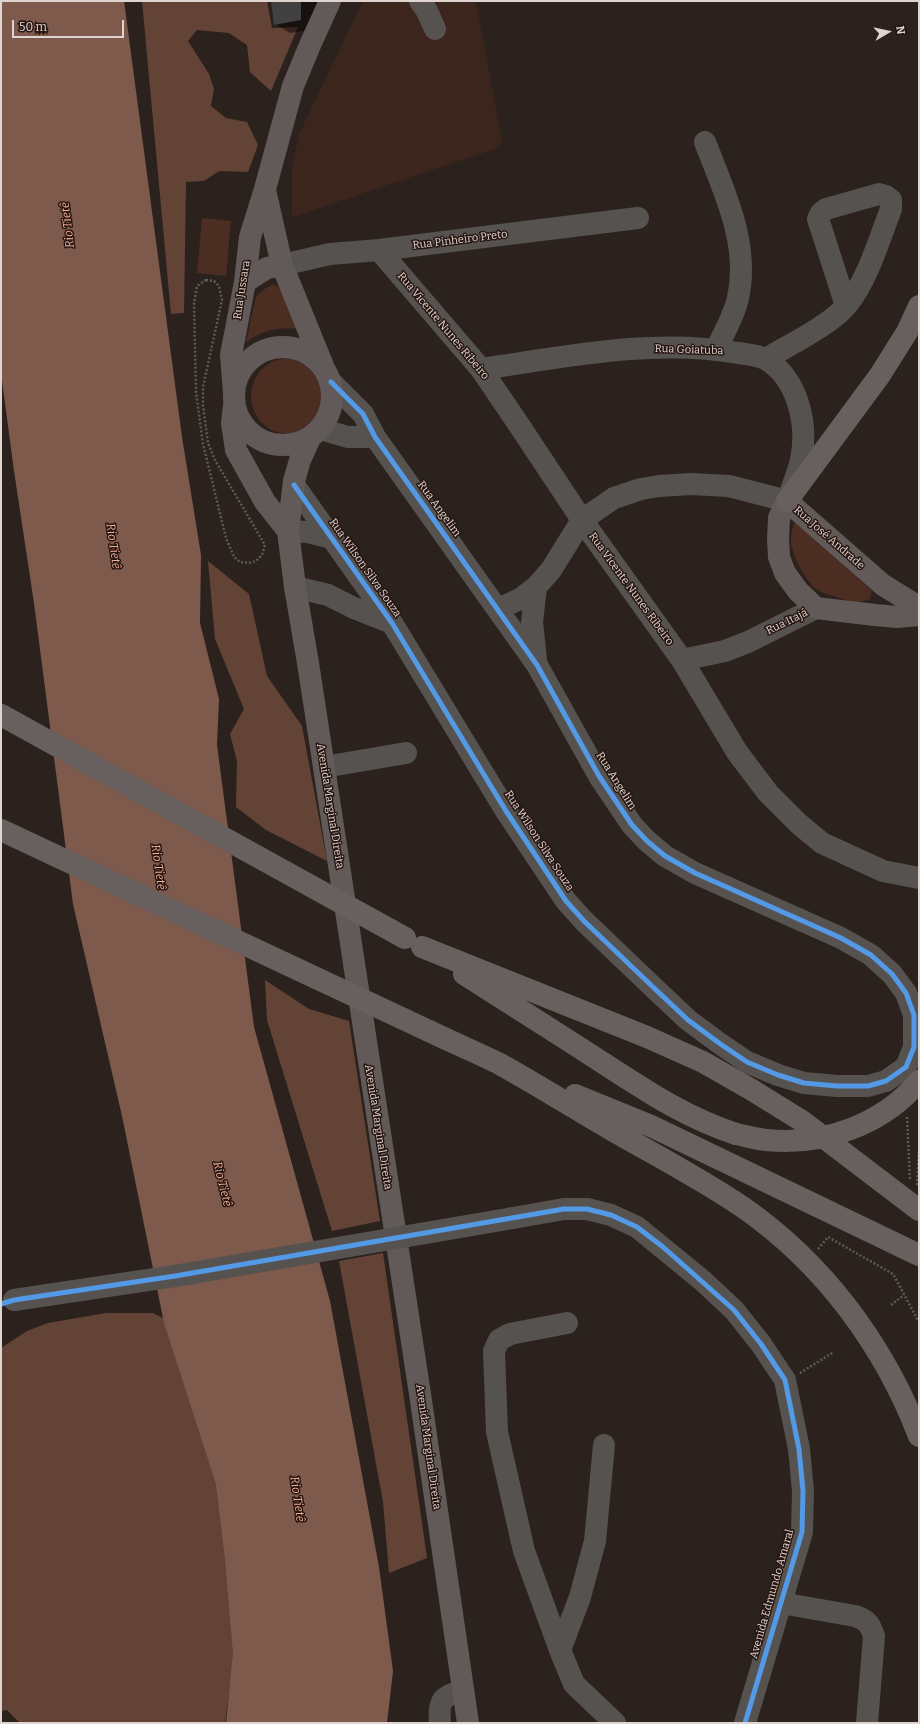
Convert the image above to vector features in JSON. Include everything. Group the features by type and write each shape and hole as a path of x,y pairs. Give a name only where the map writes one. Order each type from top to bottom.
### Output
{"highway":[{"path":"787,501 880,375 907,332 919,306"},
{"path":"1,715 414,942 650,1094 710,1125 736,1134 765,1140 793,1141 818,1139 867,1122 888,1110 908,1094 919,1080"},
{"path":"1,830 489,1059 651,1126 919,1254"},
{"path":"414,942 647,1037 703,1062 802,1121 918,1201"},
{"path":"489,1059 720,1192 786,1241 828,1284 857,1319 878,1350 896,1383 919,1436"}],"main road":[{"name":"Rua Jussara","path":"234,399 231,355 245,282 250,237 265,189 293,86 330,1"},
{"name":"Rua Jussara","path":"265,189 282,265 327,374"},
{"path":"245,282 267,268 282,265"},
{"path":"234,399 240,420 250,433 263,442 279,446 295,445 315,434 329,415 333,399 327,374 310,354 295,347 278,346 261,351 247,362 238,376 234,399 232,423 236,450 265,502 288,531"},
{"name":"Avenida Marginal Direita","path":"315,434 300,460 294,485 288,531 295,587 421,1402 468,1723"},
{"path":"787,501 779,518 779,557 785,573 798,591 816,608"},
{"name":"Rua José Andrade","path":"787,501 883,585 919,607"},
{"path":"875,615 882,601 883,585"},
{"name":"Rua Itajá","path":"816,608 875,615 919,615"}],"street":[{"path":"420,1 427,10 435,29"},
{"path":"705,142 730,208 739,240 742,273 738,299 716,349"},
{"path":"766,359 826,323 846,306 856,291 872,260 891,209 891,200 886,196 879,194 826,209 821,212 818,219 846,306"},
{"name":"Rua Pinheiro Preto","path":"282,265 330,254 379,250 638,218"},
{"name":"Rua Vicente Nunes Ribeiro","path":"379,250 481,369 520,425 582,520 682,660 737,752 768,793 799,824 822,843 847,856 883,871 919,878"},
{"name":"Rua Goiatuba","path":"481,369 633,349 716,349 766,359 780,370 792,387 804,433 802,456 787,501"},
{"name":"Rua Angelim","path":"327,374 363,414 375,437 537,665 600,776 632,824 647,841 665,856 695,873 841,938 871,955 892,974 906,993 914,1015 914,1047 906,1067 886,1081 868,1086"},
{"path":"315,434 348,437 375,437"},
{"name":"Rua José Andrade","path":"498,609 520,598 536,587 551,570 582,520 614,498 641,489 691,484 729,486 787,501"},
{"name":"Rua Wilson Silva Souza","path":"294,485 392,623 453,725 530,848 566,901 584,921 688,1020 748,1062 778,1075 804,1083 837,1086 868,1086"},
{"path":"566,544 583,542 599,544 602,520 614,498"},
{"name":"Rua Wilson Silva Souza","path":"288,531 308,532 332,538"},
{"name":"Rua Wilson Silva Souza","path":"295,587 328,595 354,608 392,623"},
{"path":"536,587 532,637 537,665"},
{"name":"Rua Itajá","path":"682,660 725,651 748,642 816,608"},
{"path":"324,767 406,753"},
{"name":"Avenida Edmundo Amaral","path":"8,1302 174,1276 564,1209 587,1209 611,1215 637,1227 697,1276 734,1310 761,1344 785,1380 799,1449 803,1491 802,1532 745,1723"},
{"path":"567,1323 510,1334 499,1340 494,1351 497,1432 524,1551 560,1650 574,1684 615,1723"},
{"path":"560,1650 580,1597 595,1541 604,1445"},
{"path":"781,1603 855,1616 867,1620 871,1626 874,1636 867,1723"},
{"path":"440,1723 439,1711 441,1703 450,1694 464,1691"}],"path":[{"path":"907,1112 910,1188"},
{"path":"918,1201 919,1150"},
{"path":"815,1252 828,1237 892,1274 919,1322"},
{"path":"891,1305 904,1294"},
{"path":"785,1380 817,1364 834,1352"}],"shaded area":[{"path":"142,1 267,1 272,28 298,27 271,91 250,72 247,45 229,33 197,30 188,41 209,74 214,89 211,106 226,118 247,122 258,145 248,172 219,171 204,181 186,182 184,313 171,314"},
{"path":"363,1 476,1 502,142 495,149 292,217 292,166 300,132"},
{"path":"202,218 231,221 226,276 197,273"},
{"path":"274,284 288,295 302,329 287,328 272,330 252,338 246,343 256,296"},
{"path":"289,358 304,361 316,369 324,381 327,396 324,411 316,423 304,431 289,434 274,431 262,423 254,411 251,396 254,381 262,369 274,361"},
{"path":"795,521 872,591 870,599 861,602 850,601 823,593 811,584 799,565 791,544 792,530"},
{"path":"208,561 249,594 267,676 302,726 327,861 266,830 236,807 237,761 230,734 244,709 215,639"},
{"path":"265,980 309,1009 349,1021 380,1221 332,1231 267,1020"},
{"path":"383,1253 427,1558 389,1573 383,1502 339,1261"},
{"path":"106,1313 153,1313 165,1319 210,1418 237,1633 225,1723 20,1723 7,1710 1,1711 1,1348 27,1331 48,1323"}],"water":[{"name":"Rio Tietê","path":"1,1 124,1 182,437 201,555 200,623 219,699 217,745 254,1027 330,1301 379,1567 393,1671 387,1723 226,1723 233,1653 225,1559 216,1484 164,1323 122,1116 73,904 34,603 1,373"}],"building":[{"path":"271,1 301,1 301,20 274,25"}],"cycle path":[{"path":"294,485 392,623 506,811 566,901 584,921 654,988 688,1020 719,1043 747,1062 778,1075 804,1083 837,1086 868,1086 886,1081 906,1067 914,1047 914,1015 906,993 892,974 871,955 841,938 695,873 665,856 647,841 632,825 599,776 537,665 375,437 363,414 331,382"},
{"path":"1,1304 14,1300 175,1276 564,1209 587,1209 611,1215 637,1227 663,1247 734,1310 761,1344 785,1380 799,1449 803,1491 802,1532 745,1723"}]}
